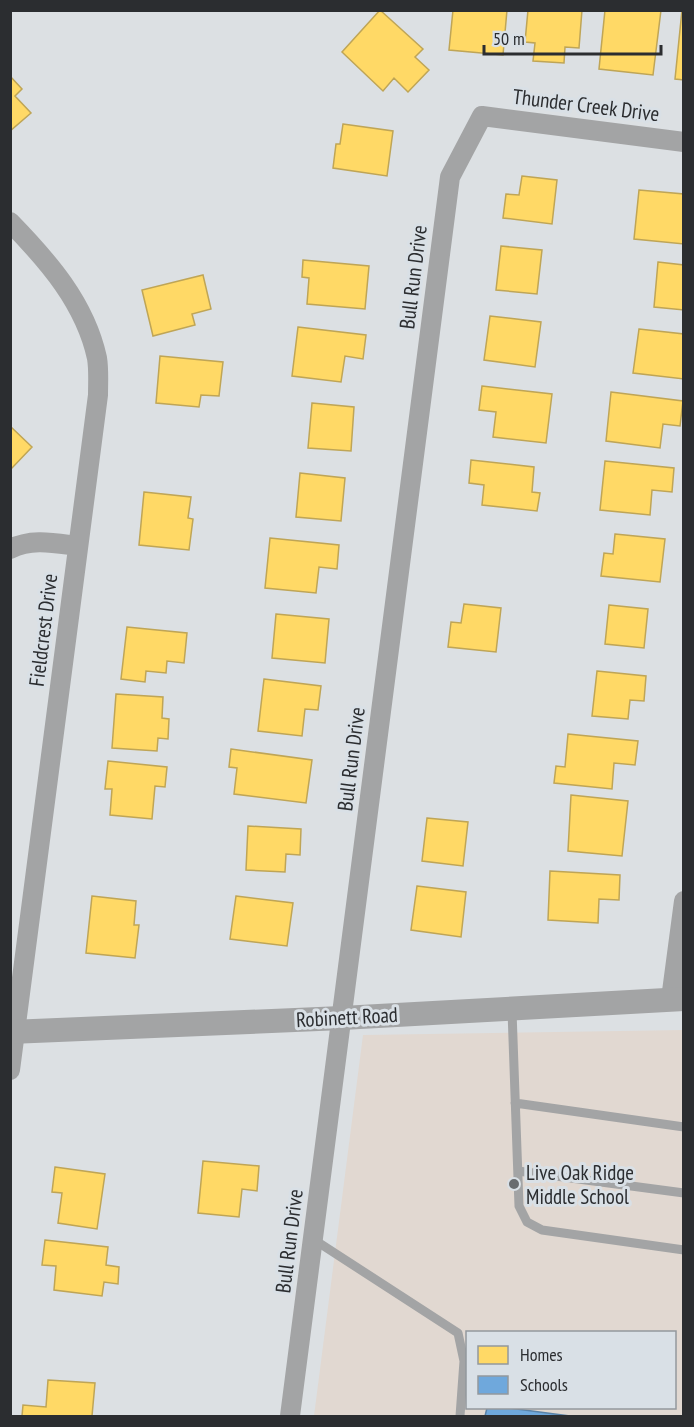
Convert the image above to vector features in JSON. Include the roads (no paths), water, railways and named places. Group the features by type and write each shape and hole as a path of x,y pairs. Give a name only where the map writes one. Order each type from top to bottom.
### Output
{"street":[{"name":"Thunder Creek Drive","path":"482,116 684,142"},
{"name":"Bull Run Drive","path":"290,1416 450,177 482,116"},
{"name":"Fieldcrest Drive","path":"10,222 52,265 88,328 97,360 98,395 13,1032 10,1070"},
{"path":"10,549 42,541 78,546"},
{"path":"677,999 684,901"},
{"name":"Robinett Road","path":"13,1032 342,1018 677,999"}],"lane":[{"path":"512,1008 519,1206 527,1222 542,1230 684,1250"},
{"path":"515,1103 684,1127"},
{"path":"518,1171 684,1193"},
{"path":"313,1239 458,1333 464,1361 460,1416"}],"place":[{"name":"Live Oak Ridge Middle School","path":"514,1184"}]}
